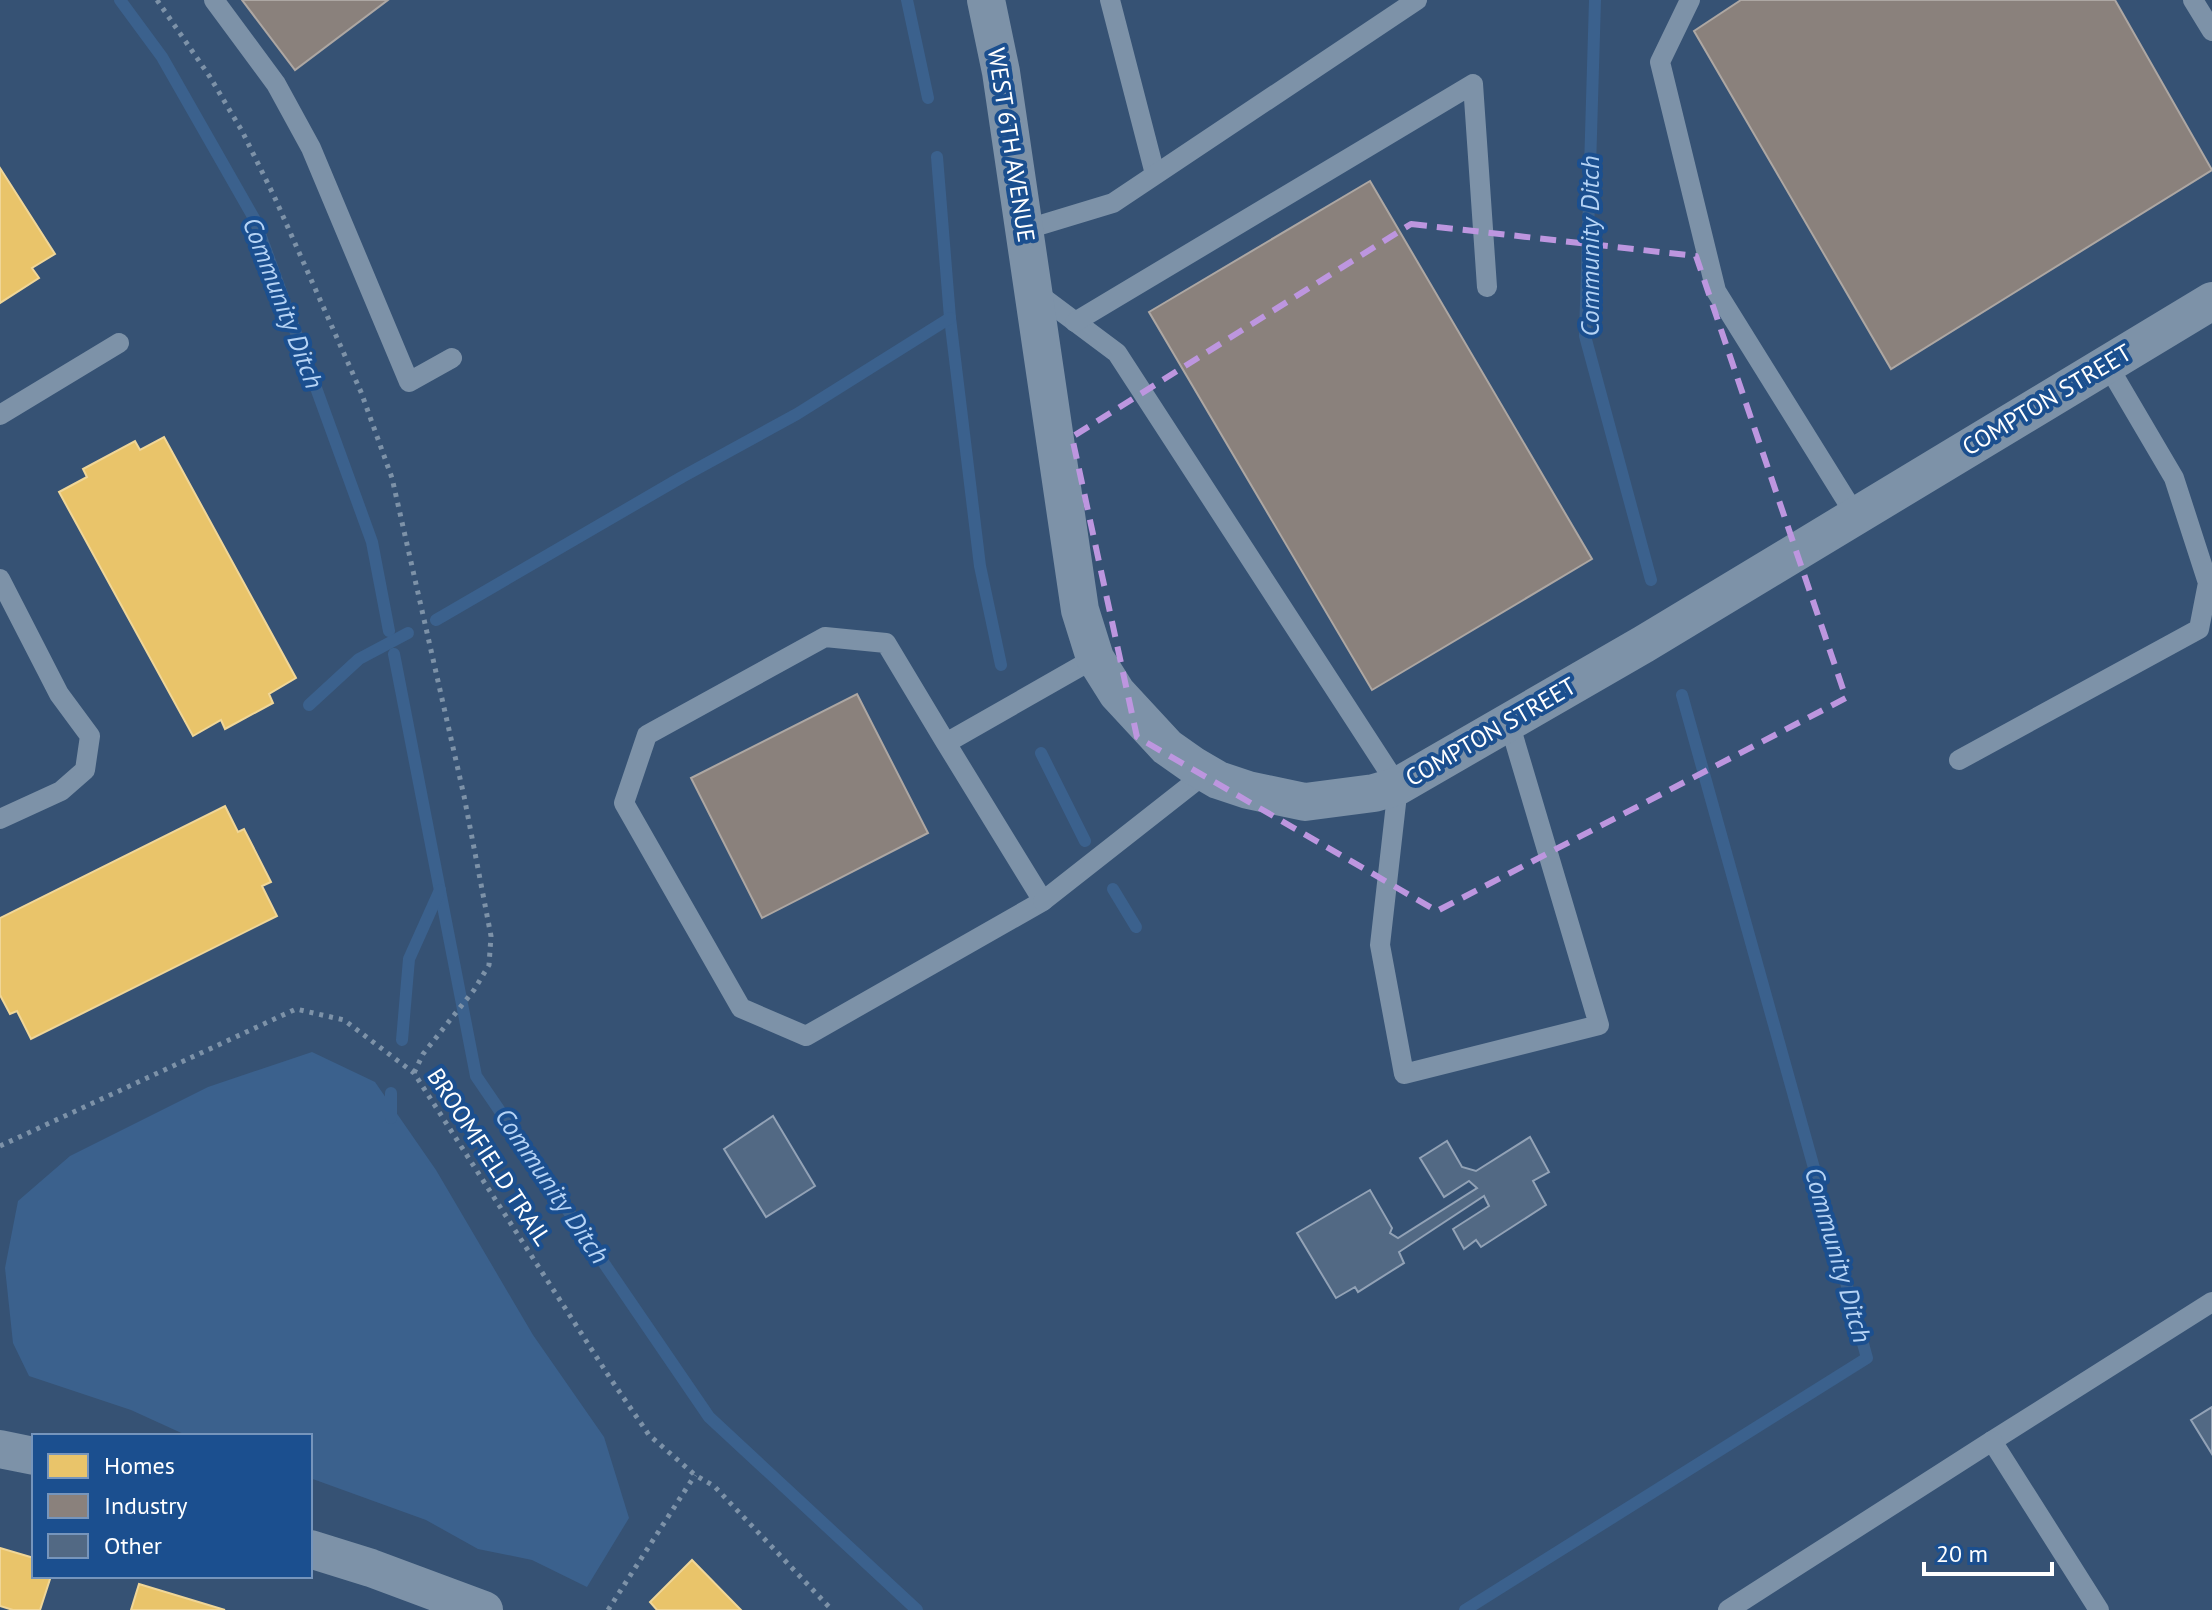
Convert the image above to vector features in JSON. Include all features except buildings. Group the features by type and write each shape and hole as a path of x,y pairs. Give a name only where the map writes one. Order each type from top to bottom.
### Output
{"street":[{"name":"WEST 6TH AVENUE","path":"986,0 1001,72 1034,291"},
{"name":"COMPTON STREET","path":"1034,291 1080,610 1095,658 1117,693 1167,747 1206,773 1248,790 1305,802 1374,793 1398,786 1644,644 2212,301"},
{"path":"0,1449 32,1456"},
{"path":"312,1550 484,1610"}],"lane":[{"path":"214,0 276,84 311,148 409,382 452,358"},
{"path":"1110,0 1155,174"},
{"path":"1024,230 1113,203 1417,0"},
{"path":"1690,0 1660,62 1716,291 1856,516"},
{"path":"2193,0 2212,31"},
{"path":"1075,322 1473,84 1487,287"},
{"path":"1034,291 1117,353 1398,786 1380,945 1404,1074 1599,1025 1509,722"},
{"path":"0,415 119,343"},
{"path":"1959,760 2199,629 2208,583 2174,478 2107,364"},
{"path":"0,579 59,694 90,736 85,770 61,791 0,819"},
{"path":"1043,901 886,643 825,637 647,735 624,803 741,1008 806,1036 1043,901 1206,773"},
{"path":"946,743 1095,658"},
{"path":"1728,1610 2212,1302"},
{"path":"1992,1441 2099,1610"}],"path":[{"path":"157,0 210,77 242,131 274,196 361,392 392,478 464,796 491,936 489,965 474,990 423,1054 414,1073"},
{"name":"BROOMFIELD TRAIL","path":"0,1146 296,1009 344,1020 414,1073 649,1435 695,1475 714,1486 832,1610"},
{"path":"608,1610 695,1475"}],"highlighted area":[{"path":"1411,224 1696,256 1846,698 1437,911 1137,737 1072,437"}],"water":[{"path":"312,1052 375,1082 436,1170 533,1335 604,1437 629,1518 587,1587 532,1560 478,1549 426,1520 312,1479 312,1434 184,1434 131,1410 29,1376 13,1343 5,1268 18,1201 70,1156 208,1087"}],"waterway":[{"name":"Community Ditch","path":"120,0 162,57 255,220 372,542 389,631"},
{"path":"907,0 928,98"},
{"name":"Community Ditch","path":"1595,0 1585,336 1651,580"},
{"path":"937,157 950,318 980,566 1001,665"},
{"path":"436,620 797,414 950,318"},
{"path":"309,705 359,659 408,633"},
{"name":"Community Ditch","path":"394,654 476,1076 709,1417 917,1610"},
{"name":"Community Ditch","path":"1465,1610 1867,1358 1682,695"},
{"path":"1041,753 1085,841"},
{"path":"1113,889 1136,927"},
{"path":"402,1040 409,959 440,890"},
{"path":"391,1093 391,1118"}]}
